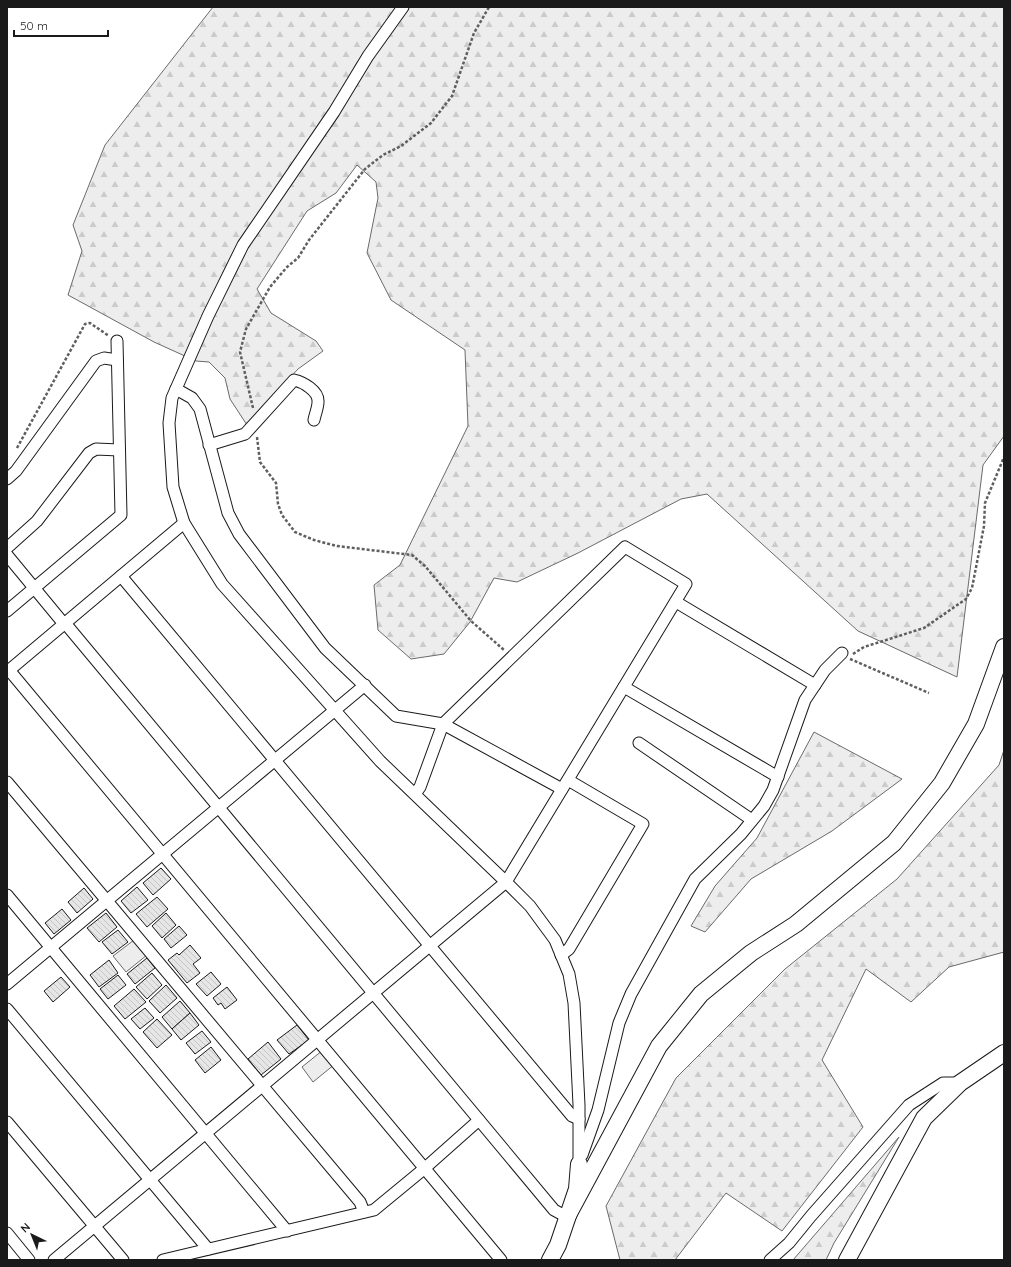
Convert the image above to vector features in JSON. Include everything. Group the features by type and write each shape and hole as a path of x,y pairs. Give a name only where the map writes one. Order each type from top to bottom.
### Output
{"street":[{"path":"403,7 368,56 334,112 243,244 208,316 172,398 169,423 173,487 184,523 222,584 380,761 530,906 555,940 569,974 574,1003 579,1120 579,1164 577,1189 550,1260"},
{"path":"7,611 121,515 117,341"},
{"path":"7,480 16,471 96,361 104,358 117,360"},
{"path":"209,445 245,434 255,425 294,380 301,381 318,396 319,401 314,420"},
{"path":"176,388 192,398 200,409 228,513 239,534 325,648 396,716 443,724 643,824 569,949 561,954"},
{"path":"7,548 37,521 89,453 96,449 119,450"},
{"path":"184,523 8,671 318,1039 501,1260"},
{"path":"54,1260 506,882 686,584 625,547 443,724 420,787 415,794"},
{"path":"7,556 554,1210 567,1217"},
{"path":"121,576 572,1116 579,1120"},
{"path":"676,602 815,685"},
{"path":"567,1217 659,1046 701,994 751,953 796,924 894,843 942,783 976,724 1004,647"},
{"path":"579,1164 598,1110 620,1024 631,994 695,879 741,834 764,806 778,777 805,700 825,670 844,655"},
{"path":"7,984 365,685"},
{"path":"624,687 778,777"},
{"path":"638,743 752,820"},
{"path":"7,782 360,1202 364,1212"},
{"path":"7,895 287,1231"},
{"path":"7,1009 208,1249"},
{"path":"847,1260 924,1118 960,1083 1004,1053"},
{"path":"770,1260 790,1244 811,1216 909,1105 943,1082 960,1083"},
{"path":"163,1260 374,1210 425,1168 479,1120"},
{"path":"7,1122 123,1260"},
{"path":"7,1233 30,1260"}],"path":[{"path":"489,7 474,33 452,96 430,123 401,146 383,155 365,169 309,240 298,258 287,267 270,287 246,329 240,352 252,401 260,462 276,483 278,504 282,515 295,532 314,540 337,546 412,554 425,566 471,621 512,656"},
{"path":"14,452 85,324 90,323 117,341"},
{"path":"844,655 924,628 966,599 972,588 984,526 985,503 1004,457"},
{"path":"844,655 929,693"}],"shaded area":[{"path":"134,940 147,955 126,972 113,956"},
{"path":"323,1050 335,1064 313,1082 302,1067"}],"green space":[{"path":"213,7 1004,7 1004,436 983,465 957,677 858,631 707,494 681,499 578,553 517,582 494,578 470,622 444,654 411,659 378,630 374,585 400,565 468,426 465,350 391,300 367,253 378,198 376,182 357,165 336,193 307,211 257,289 271,313 316,341 323,351 298,369 247,425 230,399 225,378 209,362 196,361 154,342 68,295 82,251 73,225 105,145"},
{"path":"814,732 902,779 832,831 751,879 705,932 691,926 715,886 757,838"},
{"path":"1004,750 1004,952 949,967 911,1002 866,969 822,1060 863,1127 782,1231 726,1193 675,1260 620,1260 606,1206 676,1078 785,969 897,879 999,765"},
{"path":"899,1137 834,1243 826,1260 793,1260"}],"building":[{"path":"161,868 171,879 153,895 143,883"},
{"path":"137,887 148,900 131,913 121,901"},
{"path":"84,888 93,899 77,913 68,902"},
{"path":"157,897 168,909 147,927 136,914"},
{"path":"62,909 71,920 54,934 45,923"},
{"path":"106,913 117,927 99,942 87,928"},
{"path":"166,913 176,925 162,938 152,926"},
{"path":"179,926 187,935 171,948 164,939"},
{"path":"118,930 128,942 112,954 102,942"},
{"path":"190,945 201,958 193,964 200,973 187,983 168,960 177,953 179,955"},
{"path":"147,958 155,968 135,984 127,974"},
{"path":"109,960 118,973 99,987 90,975"},
{"path":"211,972 221,984 207,996 196,984"},
{"path":"152,973 162,985 147,999 136,987"},
{"path":"118,975 126,985 108,999 100,989"},
{"path":"61,977 70,987 53,1002 44,991"},
{"path":"166,985 177,998 160,1013 149,1001"},
{"path":"227,987 237,1000 225,1009 221,1003 218,1005 213,998"},
{"path":"134,989 146,1002 125,1019 114,1006"},
{"path":"180,1001 190,1013 172,1029 162,1017"},
{"path":"145,1008 154,1018 140,1029 131,1019"},
{"path":"190,1013 199,1025 181,1040 172,1029"},
{"path":"157,1019 172,1035 157,1048 143,1032"},
{"path":"297,1025 309,1040 289,1054 277,1040"},
{"path":"202,1031 211,1042 195,1054 186,1043"},
{"path":"268,1042 281,1059 261,1075 248,1059"},
{"path":"211,1047 221,1060 205,1073 195,1060"}]}
